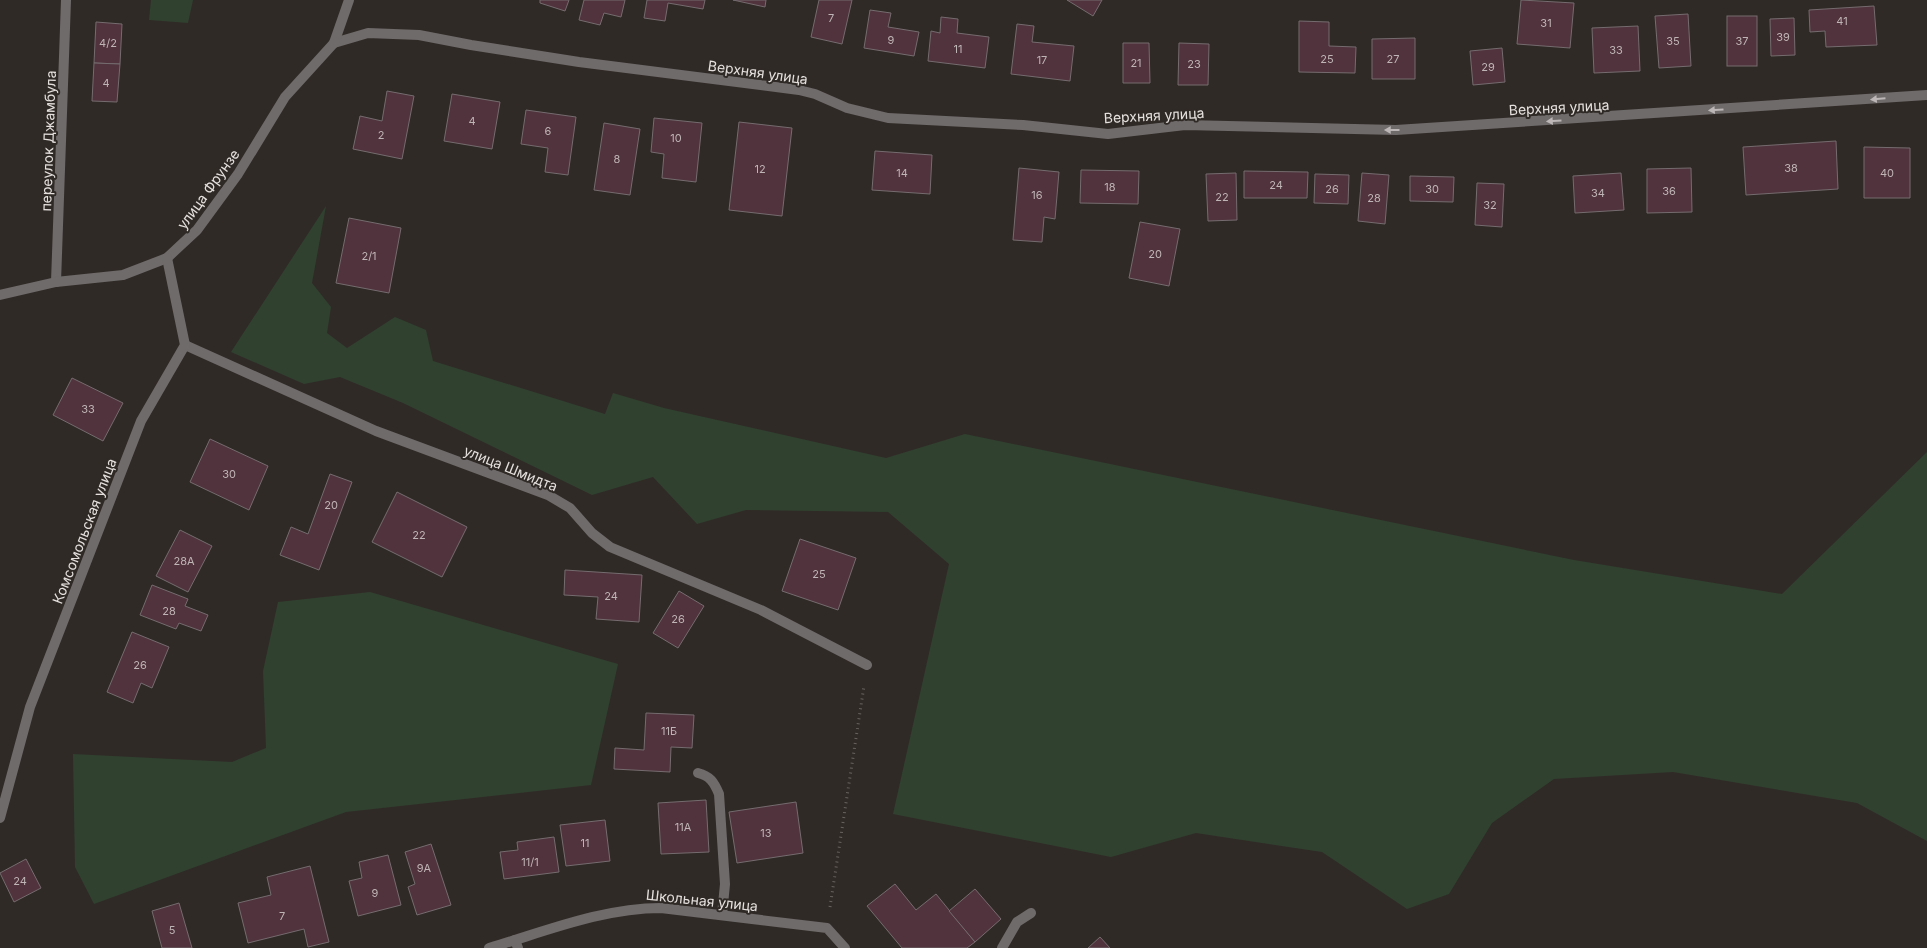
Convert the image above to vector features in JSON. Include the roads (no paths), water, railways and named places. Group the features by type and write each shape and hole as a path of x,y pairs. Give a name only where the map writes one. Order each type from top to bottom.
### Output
{"street":[{"name":"переулок Джамбула","path":"56,282 66,0"},
{"path":"334,43 349,0"},
{"name":"Верхняя улица","path":"334,43 368,32 419,35 471,46 799,90 815,94 847,108 888,118 1023,124 1108,134 1185,125 1396,130 1927,95"},
{"name":"улица Фрунзе","path":"0,295 56,282 122,275 167,258 197,230 238,174 285,97 334,43"},
{"path":"167,258 185,344"},
{"name":"улица Шмидта","path":"185,344 376,431 548,495 570,508 592,533 610,547 762,610 867,665"},
{"name":"Комсомольская улица","path":"0,818 30,707 137,430 185,344"},
{"path":"698,773 707,776 715,784 719,794 725,884 722,915"},
{"name":"Школьная улица","path":"489,948 517,944 615,911 661,908 827,928 846,948"},
{"path":"1002,948 1017,922 1031,913"}]}
